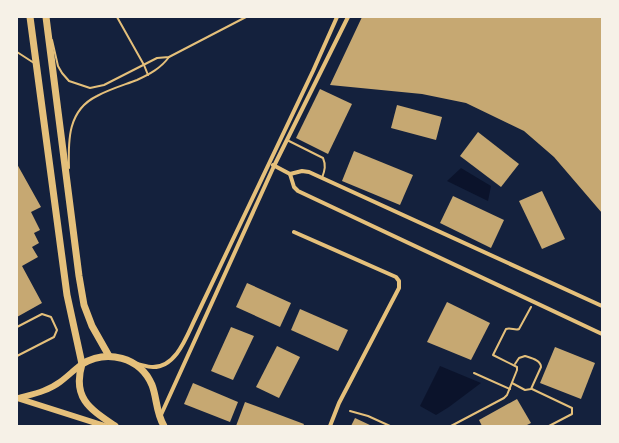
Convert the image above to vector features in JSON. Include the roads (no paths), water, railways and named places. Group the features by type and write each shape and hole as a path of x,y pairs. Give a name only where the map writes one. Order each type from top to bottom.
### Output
{"main road":[{"path":"30,17 66,295 82,364 80,370 82,396 89,406 115,426"},
{"path":"46,17 79,276 84,304 92,326 110,356"},
{"path":"18,398 48,390 82,364 91,359 110,356 120,357 135,364 147,375 152,387 160,419 164,426"},
{"path":"18,398 105,426"}],"street":[{"path":"135,364 153,367 164,364 176,356 196,317 338,17"},
{"path":"160,419 274,166 348,17"},
{"path":"269,163 290,174 302,171 309,172 602,306"},
{"path":"290,174 294,187 298,192 602,334"},
{"path":"294,232 396,277 399,281 399,288 339,403 330,426"}],"lane":[{"path":"116,17 144,65 148,75"},
{"path":"47,26 53,42 58,66 69,80 81,86 90,88 104,85 157,58 169,57 246,17"},
{"path":"17,52 36,64"},
{"path":"69,196 68,143 70,131 77,111 96,96 148,75 165,63 169,57"},
{"path":"162,58 165,63"},
{"path":"288,140 322,158 325,163 322,178"},
{"path":"17,327 42,314 51,317 57,330 54,337 17,356"}],"water":[{"path":"461,168 491,186 488,201 447,181"},
{"path":"440,366 481,383 436,415 420,406"}]}
